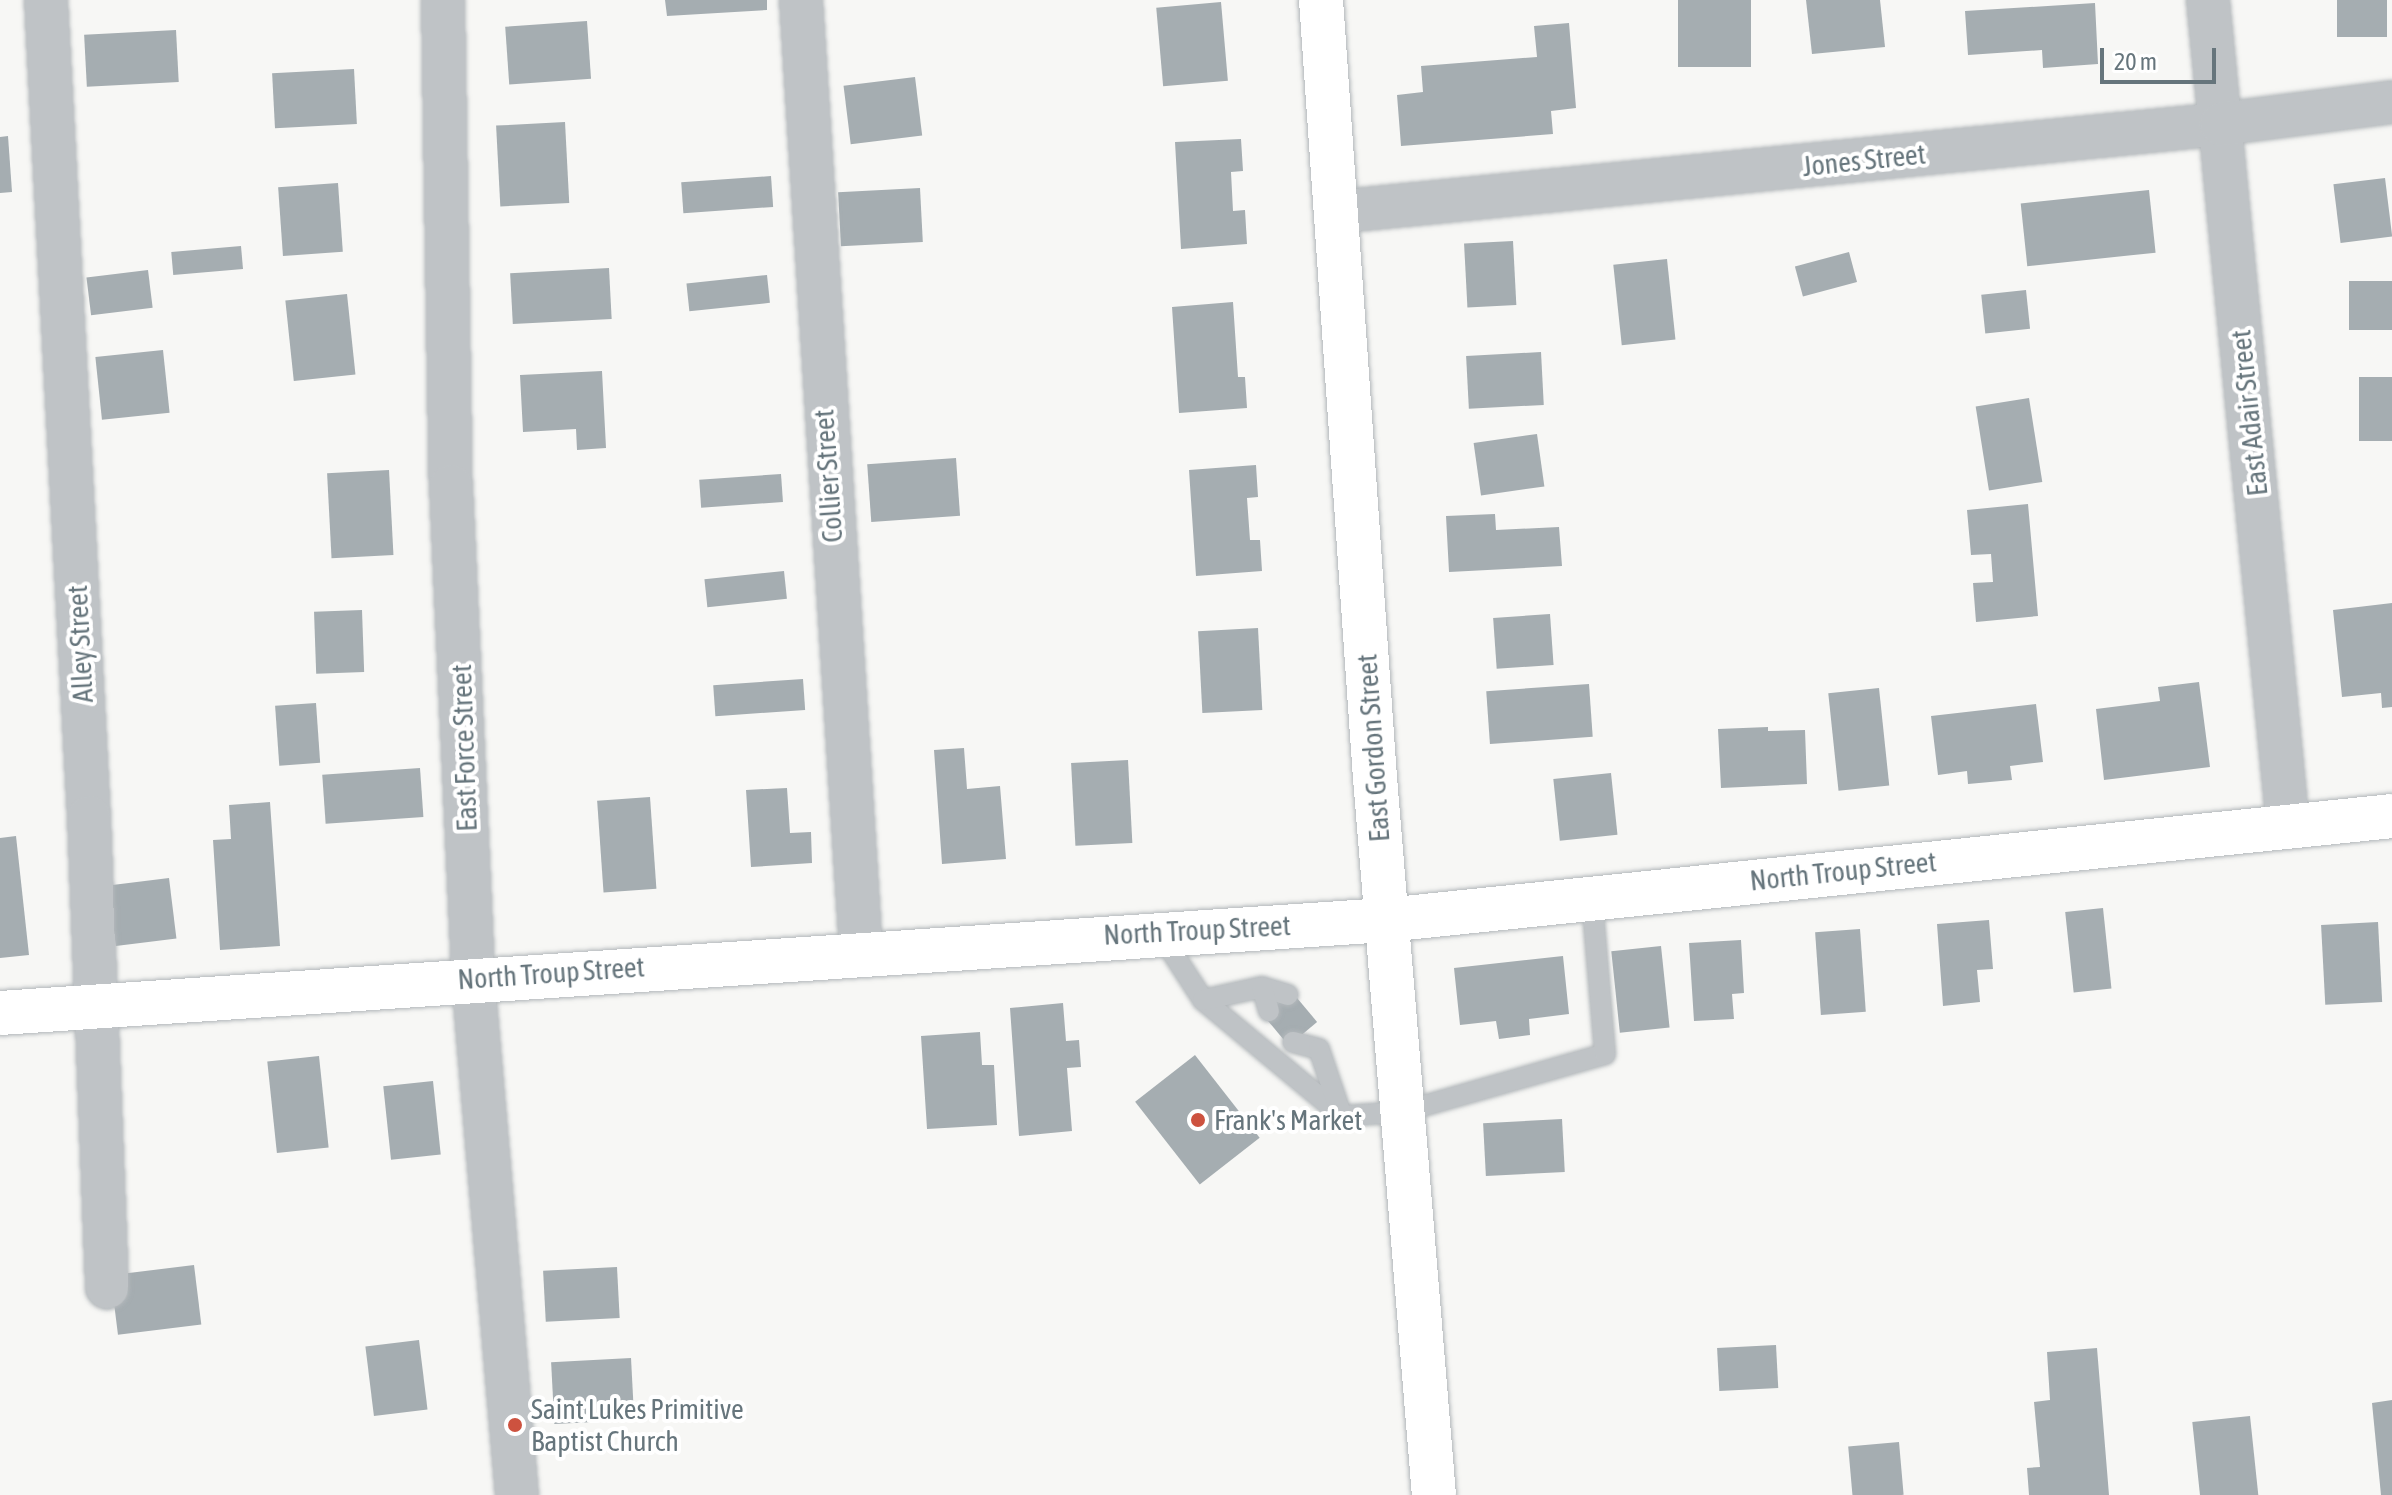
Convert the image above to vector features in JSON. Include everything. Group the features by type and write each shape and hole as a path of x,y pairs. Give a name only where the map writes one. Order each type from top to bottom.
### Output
{"street":[{"name":"Alley Street","path":"46,0 89,817 93,1005 107,1288"},
{"name":"East Force Street","path":"443,0 451,486 473,978 517,1495"},
{"name":"Collier Street","path":"801,0 861,952"},
{"name":"East Gordon Street","path":"1321,0 1386,920 1434,1495"},
{"name":"East Adair Street","path":"2208,0 2288,827"},
{"name":"Jones Street","path":"1335,212 2221,124 2392,102"},
{"name":"North Troup Street","path":"0,1013 473,978 1159,932 1386,920 2392,816"}],"lane":[{"path":"1159,932 1203,1000 1342,1116 1402,1112 1605,1054 1592,898"},
{"path":"1203,1000 1262,987 1288,995"},
{"path":"1262,987 1269,1011"},
{"path":"1312,1026 1342,1116"},
{"path":"1293,1042 1319,1049"}],"building":[{"path":"665,0 767,0 767,10 667,16"},
{"path":"1678,0 1751,0 1751,67 1678,67"},
{"path":"1806,0 1880,0 1885,47 1812,54"},
{"path":"2337,0 2387,0 2387,37 2337,37"},
{"path":"1221,2 1228,81 1163,86 1156,8"},
{"path":"2095,3 2098,64 2043,68 2042,50 1968,55 1965,11"},
{"path":"587,21 591,79 509,85 505,27"},
{"path":"1569,23 1576,108 1551,111 1553,134 1401,146 1397,95 1423,92 1421,66 1537,57 1534,26"},
{"path":"176,30 179,82 87,87 84,35"},
{"path":"354,69 357,124 275,128 272,73"},
{"path":"915,77 922,136 851,144 844,86"},
{"path":"565,122 569,203 500,207 496,126"},
{"path":"8,136 12,192 0,193 0,137"},
{"path":"1241,139 1243,171 1231,172 1233,211 1245,210 1247,244 1181,249 1175,142"},
{"path":"771,176 773,207 683,213 681,182"},
{"path":"2385,178 2392,237 2341,243 2333,184"},
{"path":"338,183 343,252 283,256 278,187"},
{"path":"920,188 923,242 841,246 838,192"},
{"path":"2149,190 2156,253 2027,266 2021,203"},
{"path":"1513,241 1516,305 1467,307 1464,244"},
{"path":"241,246 243,269 173,275 171,252"},
{"path":"1849,252 1857,282 1803,296 1795,266"},
{"path":"1667,259 1675,340 1622,345 1613,265"},
{"path":"609,268 612,319 513,324 510,273"},
{"path":"148,270 153,308 91,315 86,278"},
{"path":"767,275 770,303 689,311 686,283"},
{"path":"2349,281 2392,281 2392,330 2349,330"},
{"path":"2026,290 2030,329 1985,333 1981,295"},
{"path":"347,294 355,375 294,381 285,300"},
{"path":"1233,302 1238,377 1245,377 1247,408 1179,413 1172,307"},
{"path":"163,350 170,413 102,420 95,357"},
{"path":"1541,352 1544,405 1469,409 1466,356"},
{"path":"602,371 606,448 577,450 576,429 523,432 520,375"},
{"path":"2359,377 2392,377 2392,441 2359,441"},
{"path":"2029,398 2042,482 1989,490 1976,406"},
{"path":"1537,434 1544,486 1481,495 1474,443"},
{"path":"956,458 960,516 871,522 867,464"},
{"path":"1256,465 1258,497 1247,498 1250,540 1260,540 1262,571 1196,576 1189,470"},
{"path":"389,470 393,555 332,558 327,473"},
{"path":"781,474 783,502 701,508 699,480"},
{"path":"2028,504 2038,616 1976,622 1973,583 1993,582 1991,554 1971,555 1967,510"},
{"path":"1495,514 1496,530 1559,527 1562,566 1449,572 1446,516"},
{"path":"784,571 787,599 707,607 704,579"},
{"path":"2392,603 2392,707 2382,708 2381,693 2342,697 2333,610"},
{"path":"362,610 364,672 316,674 314,612"},
{"path":"1550,614 1554,665 1497,669 1493,618"},
{"path":"1258,628 1262,710 1202,713 1198,631"},
{"path":"803,679 805,710 715,716 713,685"},
{"path":"2199,682 2210,767 2104,780 2096,709 2160,701 2158,687"},
{"path":"1589,684 1593,737 1490,744 1486,691"},
{"path":"1879,688 1889,785 1839,791 1828,693"},
{"path":"316,703 320,763 279,766 275,706"},
{"path":"2036,704 2043,762 2010,766 2012,780 1968,784 1967,771 1938,775 1931,716"},
{"path":"1768,727 1768,731 1805,730 1807,784 1721,788 1718,729"},
{"path":"964,748 967,789 1000,786 1006,859 942,864 934,750"},
{"path":"1128,760 1132,843 1075,846 1071,763"},
{"path":"420,768 423,817 326,824 322,775"},
{"path":"1611,773 1617,835 1560,841 1553,779"},
{"path":"787,788 790,833 811,832 812,863 751,867 746,790"},
{"path":"650,797 656,889 604,892 597,801"},
{"path":"270,802 280,946 220,950 213,840 231,839 229,805"},
{"path":"16,836 29,955 0,958 0,838"},
{"path":"169,878 176,939 116,946 108,885"},
{"path":"2103,908 2111,989 2074,993 2065,912"},
{"path":"1989,920 1993,969 1977,970 1980,1002 1943,1006 1937,924"},
{"path":"2378,922 2382,1002 2325,1005 2321,925"},
{"path":"1860,929 1866,1012 1821,1015 1815,932"},
{"path":"1741,940 1744,993 1732,994 1734,1019 1694,1021 1689,943"},
{"path":"1661,946 1670,1028 1620,1033 1611,951"},
{"path":"1563,956 1569,1014 1529,1019 1530,1035 1499,1039 1496,1021 1460,1025 1454,968"},
{"path":"1292,992 1317,1022 1289,1046 1264,1016"},
{"path":"1063,1003 1066,1041 1079,1040 1081,1067 1067,1068 1072,1131 1019,1136 1010,1008"},
{"path":"980,1032 982,1065 994,1065 997,1125 927,1129 921,1036"},
{"name":"Frank's Market","path":"1195,1055 1260,1138 1200,1185 1135,1102"},
{"path":"319,1056 329,1147 277,1153 267,1061"},
{"path":"433,1081 441,1155 391,1160 383,1086"},
{"path":"1562,1119 1565,1172 1486,1176 1483,1123"},
{"path":"194,1265 201,1325 118,1335 111,1275"},
{"path":"617,1267 620,1318 546,1322 543,1271"},
{"path":"419,1340 428,1409 374,1416 365,1347"},
{"path":"1776,1345 1778,1388 1719,1391 1717,1348"},
{"path":"2097,1348 2109,1495 2029,1495 2027,1468 2040,1467 2034,1402 2050,1400 2047,1352"},
{"path":"631,1358 634,1420 554,1424 551,1362"},
{"path":"2392,1400 2392,1495 2381,1495 2372,1403"},
{"path":"2250,1416 2258,1495 2200,1495 2192,1422"},
{"path":"1899,1442 1904,1495 1852,1495 1848,1446"}],"place":[{"name":"Frank's Market","path":"1198,1120"},
{"name":"Saint Lukes Primitive Baptist Church","path":"515,1425"}]}
